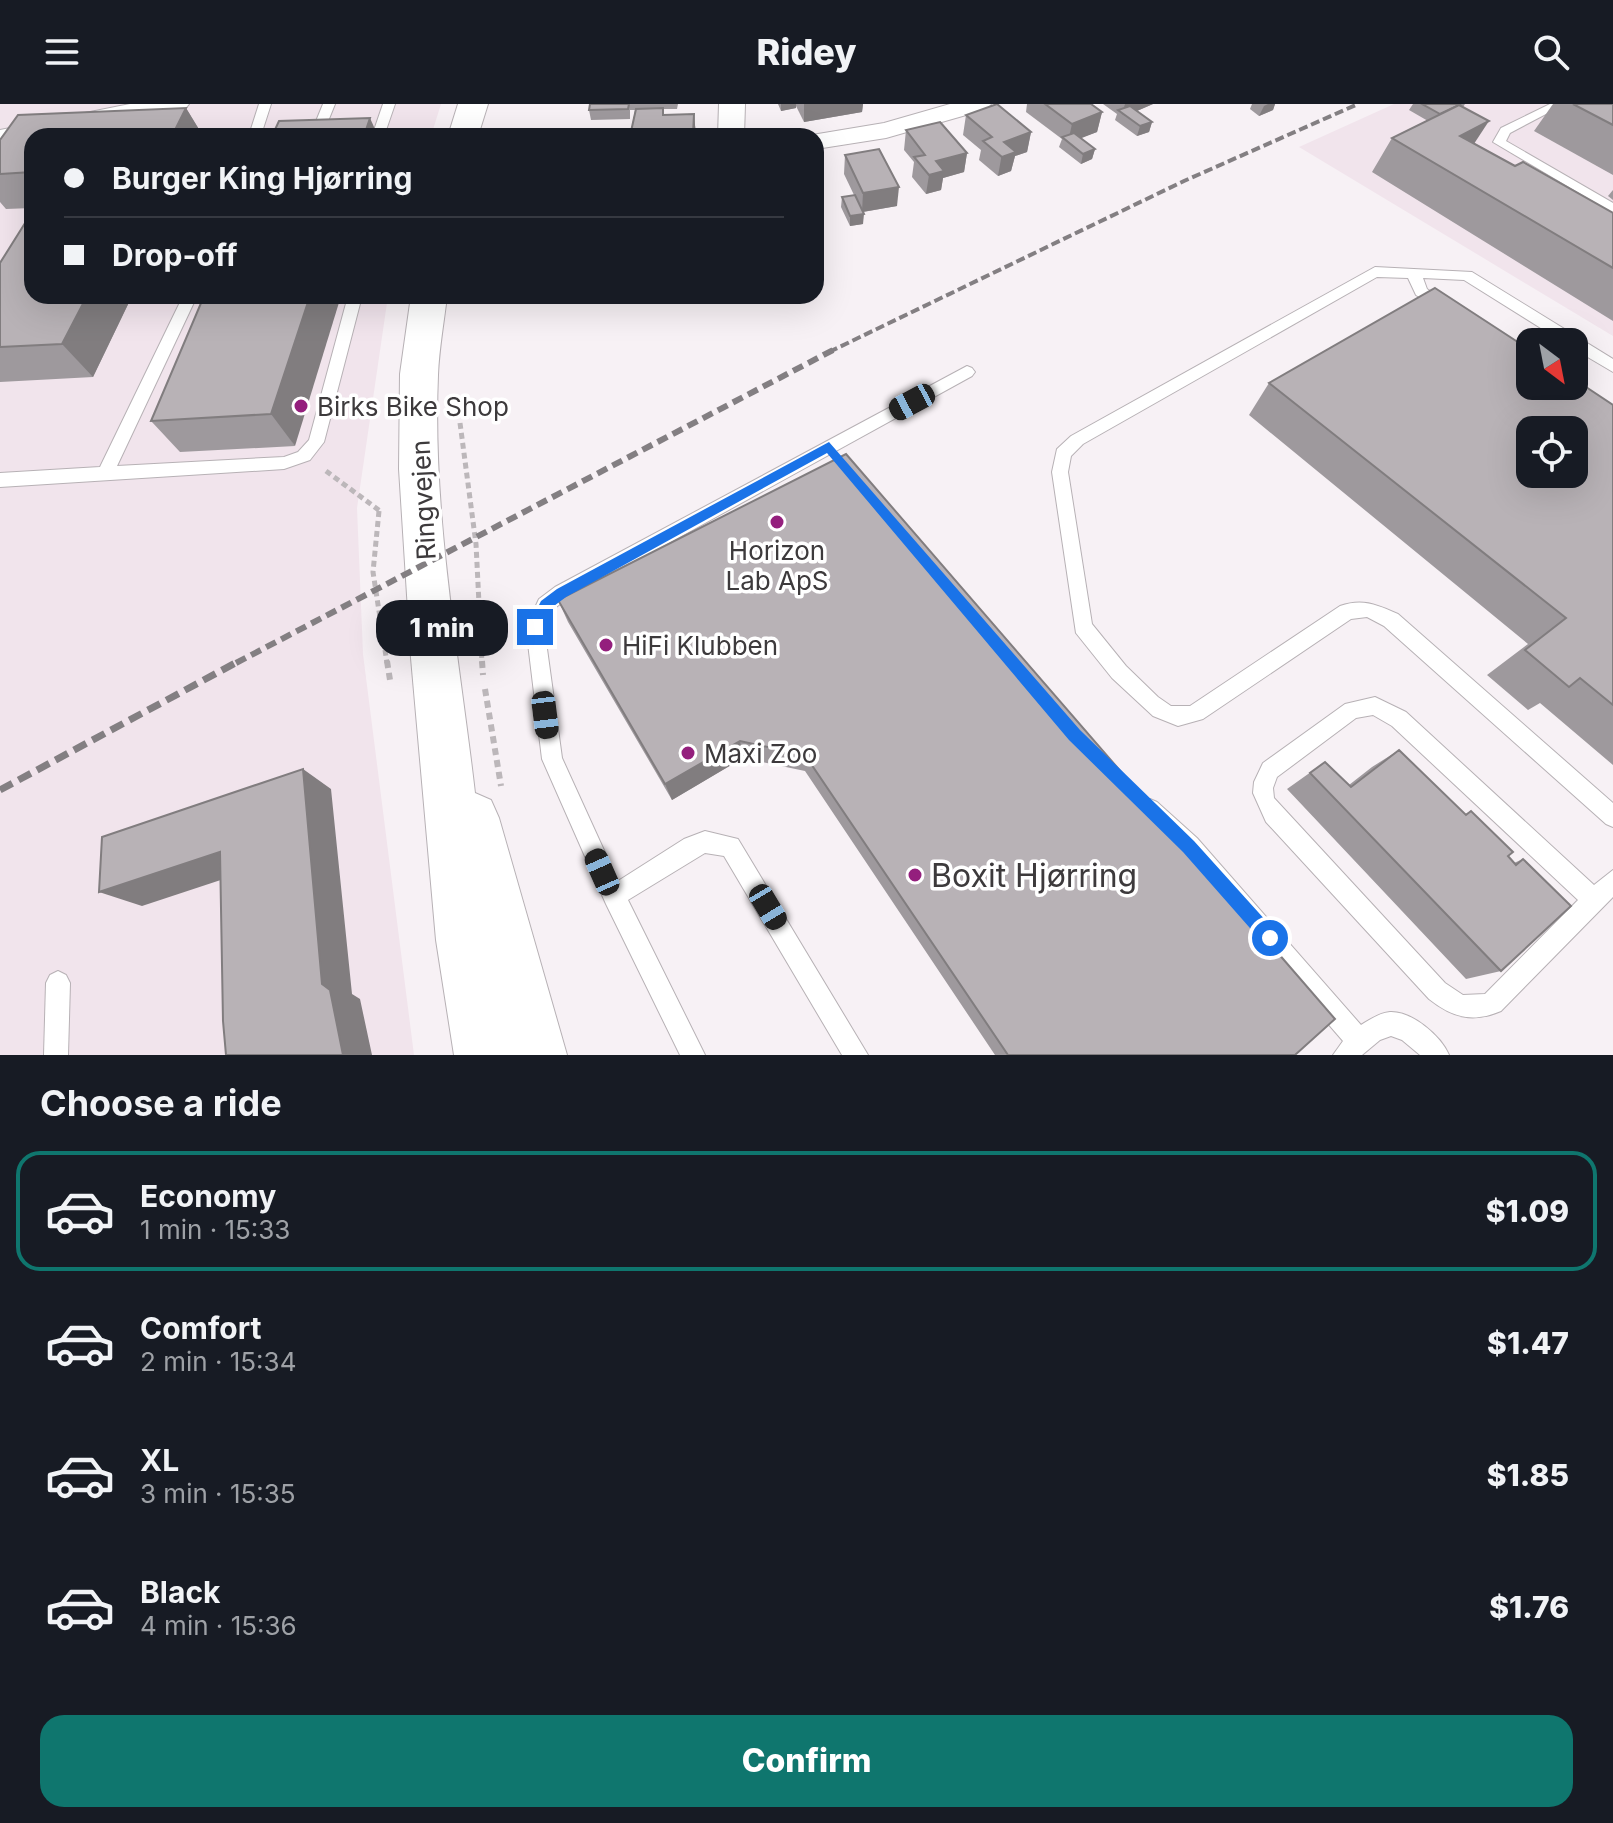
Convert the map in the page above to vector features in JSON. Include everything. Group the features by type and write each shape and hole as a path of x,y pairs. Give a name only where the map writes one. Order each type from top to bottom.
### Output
{"main road":[{"path":"55,128 174,104"},
{"path":"466,128 473,104"},
{"path":"0,139 24,134"},
{"name":"Ringvejen","path":"428,304 419,374 419,469 434,658 464,940 483,1055"},
{"name":"Ringvejen","path":"441,704 538,1055"}],"street":[{"path":"731,128 732,104"},
{"path":"824,140 886,130 978,104"}],"lane":[{"path":"261,128 265,104"},
{"path":"319,128 329,104"},
{"path":"381,128 389,104"},
{"path":"1559,104 1505,131 1499,142 1613,209"},
{"path":"1613,366 1477,280 1455,273 1387,271 1366,276 1077,440 1063,453 1060,472 1083,627 1162,712 1186,717 1347,612 1357,609 1380,613 1613,817"},
{"path":"1413,272 1421,292 1454,315"},
{"path":"106,473 186,304"},
{"path":"0,480 284,463 304,456 316,442 353,304"},
{"path":"693,1055 614,896 552,759 535,638 540,614 545,605 561,593 834,452 967,372"},
{"path":"1594,900 1399,719 1375,706 1352,710 1270,770 1264,779 1264,803 1273,815 1437,991 1467,1009 1493,1003 1613,881"},
{"path":"1132,792 1189,846 1352,1048 1380,1025 1394,1023 1411,1030 1437,1055"},
{"path":"614,896 692,847 705,842 730,847 856,1055"},
{"path":"56,1055 58,983"}],"path":[{"path":"419,374 446,391 457,407 476,544 483,678 505,802"},
{"path":"304,456 380,511"}],"shaded area":[{"path":"0,104 441,104 434,128 24,128 24,304 387,304 357,508 363,654 414,1055 0,1055"},
{"path":"1394,104 1613,104 1613,336 1299,147"}],"building":[{"path":"590,104 629,104 628,109 589,110"},
{"path":"997,104 1031,132 1004,142 1016,152 1002,157 983,141 992,137 966,115"},
{"path":"1045,104 1091,104 1102,112 1072,124"},
{"path":"1422,104 1461,104 1440,114"},
{"path":"1573,104 1613,104 1613,125"},
{"path":"1459,105 1489,121 1460,136 1515,166 1523,162 1613,213 1613,268 1392,138"},
{"path":"1130,106 1152,122 1140,126 1118,110"},
{"path":"186,108 176,128 24,128 24,172 0,174 0,140 18,115"},
{"path":"663,108 663,115 694,114 693,128 632,128 636,109"},
{"path":"370,118 367,128 276,128 279,121"},
{"path":"940,122 967,153 936,161 944,171 929,175 914,157 925,155 906,130"},
{"path":"1074,133 1095,149 1083,154 1062,137"},
{"path":"879,149 899,187 863,193 845,155"},
{"path":"855,195 864,214 850,216 842,197"},
{"path":"24,225 24,304 83,304 62,344 0,347 0,263"},
{"path":"1435,288 1516,341 1516,400 1588,400 1588,388 1613,405 1613,705 1580,678 1569,687 1525,650 1566,618 1269,383"},
{"path":"201,304 307,304 271,414 151,421"},
{"path":"846,454 1335,1019 1295,1055 1008,1055 805,755 740,741 665,784 558,600"},
{"path":"1399,750 1466,815 1471,811 1513,852 1508,856 1516,865 1523,859 1571,906 1501,971 1310,773 1325,762 1351,787"},
{"path":"303,769 322,984 330,990 343,1055 226,1055 220,852 99,892 102,837"}],"railway":[{"path":"831,351 1184,181 1358,104"},
{"path":"236,663 831,351"},
{"path":"0,790 239,661"}],"place":[{"name":"Birks Bike Shop","path":"301,406"},
{"name":"Horizon Lab ApS","path":"777,522"},
{"name":"HiFi Klubben","path":"606,645"},
{"name":"Maxi Zoo","path":"688,753"},
{"name":"Boxit Hjørring","path":"915,875"}],"route":[{"path":"535,627 545,605 561,593 829,446 1074,735 1189,846 1270,938"}]}
